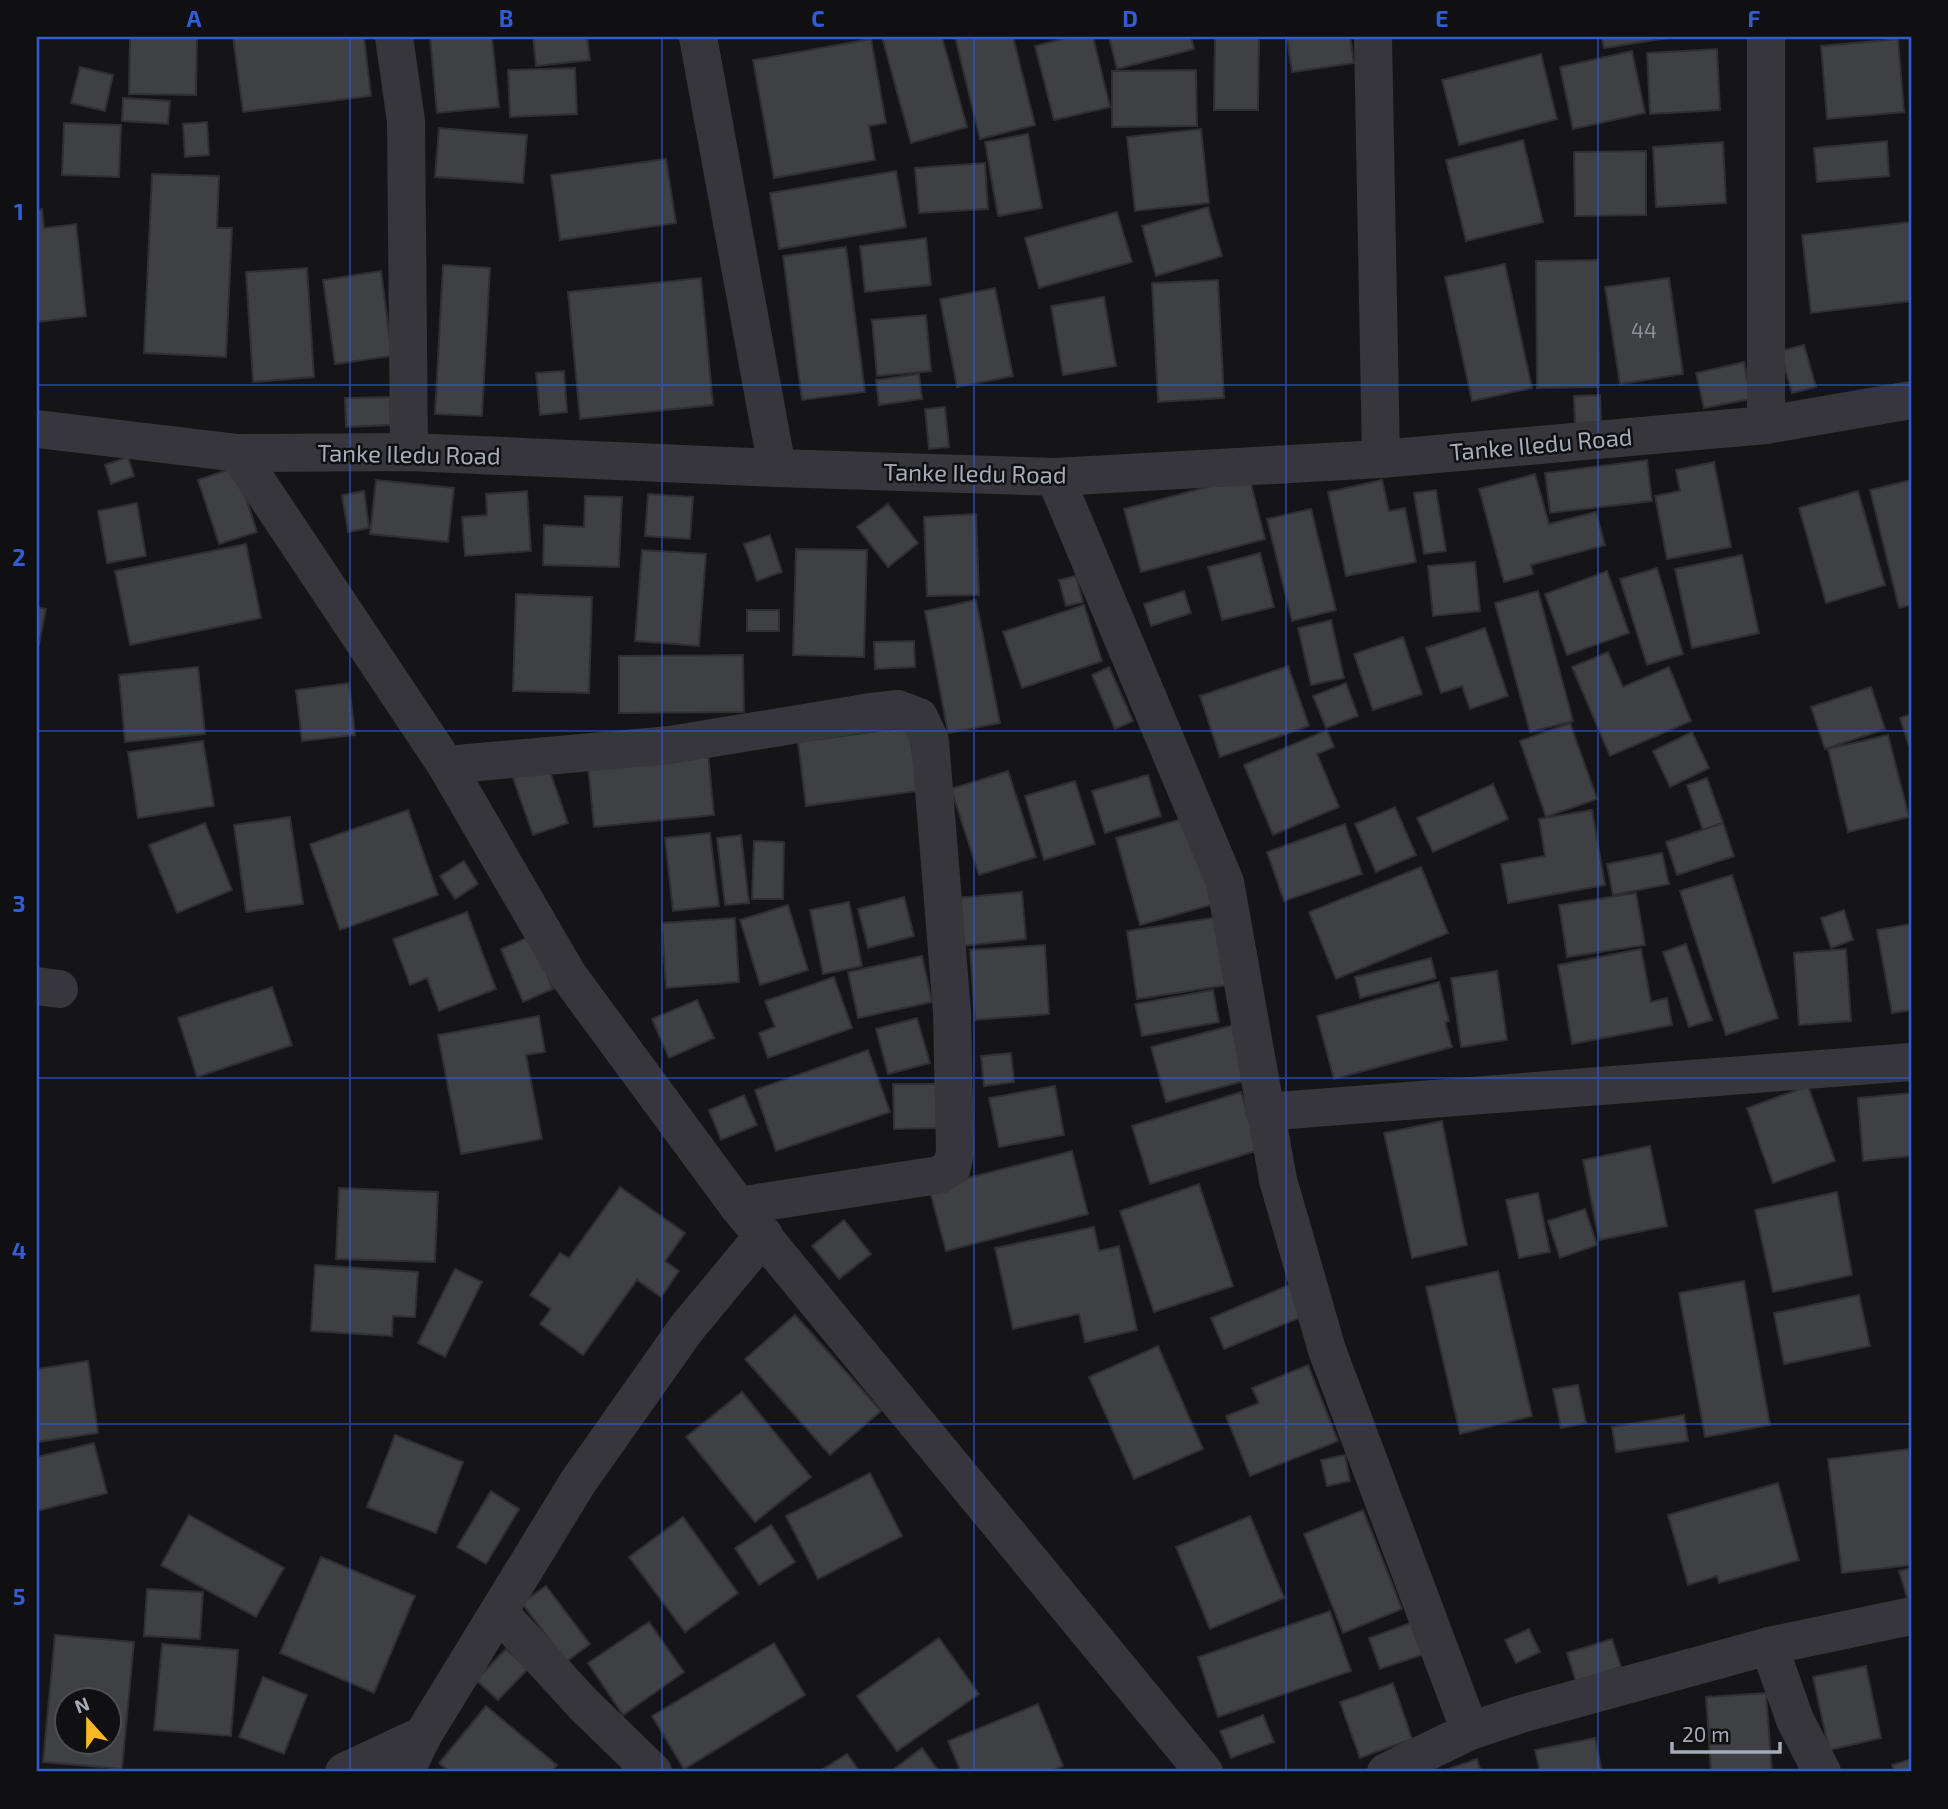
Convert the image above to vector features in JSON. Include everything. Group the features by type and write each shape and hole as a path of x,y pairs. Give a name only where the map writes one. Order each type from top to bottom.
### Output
{"street":[{"path":"394,37 406,121 409,452"},
{"path":"698,37 777,468"},
{"path":"1373,37 1381,459"},
{"path":"1766,37 1766,425"},
{"name":"Tanke Iledu Road","path":"37,429 237,453 409,452 1055,477 1381,459 1766,425 1911,400"},
{"path":"237,453 446,765 568,975 738,1206 1204,1772"},
{"path":"1055,477 1225,882 1278,1181 1327,1350 1470,1731"},
{"path":"446,765 670,745 898,709 919,717 930,741 952,1012 955,1152 952,1167 939,1175 738,1206"},
{"path":"1264,1112 1911,1062"},
{"path":"405,1772 423,1735 578,1482 686,1329 764,1236"},
{"path":"499,1612 583,1704 653,1772"},
{"path":"1386,1772 1470,1731 1521,1714 1769,1646 1911,1616"},
{"path":"1769,1646 1795,1720 1822,1772"},
{"path":"344,1772 423,1735"}],"building":[{"path":"130,37 197,37 196,95 129,94"},
{"path":"233,37 364,37 371,96 243,112"},
{"path":"430,37 492,37 499,107 437,113"},
{"path":"533,37 587,37 590,60 536,66"},
{"path":"882,37 942,37 967,127 911,143"},
{"path":"955,37 1013,37 1035,125 980,139"},
{"path":"1070,37 1093,37 1110,107 1054,120 1035,46"},
{"path":"1109,37 1191,37 1194,49 1117,69"},
{"path":"1215,37 1259,37 1258,110 1214,110"},
{"path":"1287,37 1350,37 1354,63 1292,72"},
{"path":"1602,37 1674,37 1604,48"},
{"path":"871,39 886,123 869,126 875,160 774,178 753,60"},
{"path":"1898,39 1904,112 1827,119 1821,46"},
{"path":"1717,49 1720,110 1650,114 1647,53"},
{"path":"1632,51 1645,113 1573,129 1560,67"},
{"path":"1541,54 1557,119 1459,145 1442,80"},
{"path":"80,67 113,75 105,111 71,103"},
{"path":"575,68 577,114 510,117 508,70"},
{"path":"1196,70 1197,126 1112,127 1112,71"},
{"path":"123,98 170,101 168,124 122,121"},
{"path":"207,122 209,155 185,157 183,124"},
{"path":"64,123 121,125 119,177 62,175"},
{"path":"439,128 527,135 523,183 435,177"},
{"path":"1201,129 1209,203 1135,211 1127,137"},
{"path":"1028,134 1042,208 998,216 985,142"},
{"path":"1523,140 1543,222 1466,241 1446,160"},
{"path":"1887,141 1889,176 1817,182 1814,148"},
{"path":"1723,142 1726,203 1656,207 1653,147"},
{"path":"1646,151 1646,215 1575,216 1574,152"},
{"path":"666,159 676,223 560,240 551,175"},
{"path":"985,163 988,209 919,213 915,168"},
{"path":"896,171 906,227 779,249 770,193"},
{"path":"152,174 219,176 217,228 232,228 226,357 144,353"},
{"path":"1208,207 1222,256 1156,276 1142,226"},
{"path":"42,209 44,228 76,224 86,316 37,322 37,210"},
{"path":"1117,212 1132,262 1039,288 1025,238"},
{"path":"1911,222 1911,301 1811,313 1802,235"},
{"path":"926,238 931,285 865,292 860,246"},
{"path":"846,247 865,392 802,400 783,256"},
{"path":"1598,260 1599,387 1537,388 1536,261"},
{"path":"1505,264 1532,388 1472,401 1445,277"},
{"path":"443,265 490,268 482,416 435,414"},
{"path":"307,268 314,377 253,382 246,272"},
{"path":"381,271 392,356 335,364 323,280"},
{"path":"701,278 713,405 580,419 568,292"},
{"path":"1669,278 1683,374 1620,384 1605,287"},
{"path":"1218,280 1224,398 1158,402 1152,283"},
{"path":"995,288 1013,376 957,387 940,299"},
{"path":"1104,297 1116,366 1063,375 1051,306"},
{"path":"926,315 931,371 877,376 872,320"},
{"path":"1804,345 1816,387 1792,393 1780,351"},
{"path":"1744,362 1751,399 1704,408 1696,373"},
{"path":"564,371 567,412 540,415 536,373"},
{"path":"919,374 922,399 879,405 876,380"},
{"path":"1600,395 1601,422 1575,424 1574,396"},
{"path":"390,397 391,425 346,427 345,398"},
{"path":"945,407 949,447 929,449 925,409"},
{"path":"128,457 134,476 111,484 105,465"},
{"path":"1647,460 1652,501 1550,513 1545,473"},
{"path":"1714,462 1731,547 1667,559 1655,496 1680,491 1676,470"},
{"path":"236,467 257,532 219,544 198,480"},
{"path":"1535,474 1549,524 1596,512 1605,545 1531,565 1533,574 1504,582 1479,489"},
{"path":"1249,476 1265,539 1141,572 1124,509"},
{"path":"376,480 454,488 448,542 370,534"},
{"path":"1382,480 1389,511 1405,508 1416,562 1346,576 1328,492"},
{"path":"1911,480 1911,605 1899,608 1870,490"},
{"path":"1436,490 1446,551 1424,554 1414,493"},
{"path":"364,491 369,528 348,532 342,495"},
{"path":"527,491 531,551 465,556 462,517 487,515 486,494"},
{"path":"1858,491 1885,585 1826,603 1799,508"},
{"path":"648,494 693,497 690,539 645,536"},
{"path":"585,496 622,497 619,567 543,565 544,525 584,527"},
{"path":"137,503 146,556 107,563 98,511"},
{"path":"888,504 918,543 888,567 857,527"},
{"path":"1311,509 1336,610 1292,621 1267,519"},
{"path":"976,514 979,595 927,596 924,517"},
{"path":"770,535 782,572 757,581 744,544"},
{"path":"246,544 261,618 130,645 115,571"},
{"path":"796,549 867,550 864,657 793,655"},
{"path":"642,550 706,554 699,646 635,641"},
{"path":"1260,553 1274,607 1222,620 1208,567"},
{"path":"1742,555 1759,633 1692,648 1675,569"},
{"path":"1475,562 1480,611 1433,616 1428,566"},
{"path":"1657,568 1683,654 1647,665 1620,579"},
{"path":"1607,571 1629,633 1567,655 1545,594"},
{"path":"1076,576 1083,602 1066,606 1059,580"},
{"path":"1184,591 1191,613 1151,626 1144,604"},
{"path":"1538,591 1573,721 1530,732 1495,603"},
{"path":"516,594 592,597 589,693 513,691"},
{"path":"976,600 1000,723 948,733 925,611"},
{"path":"1084,605 1102,661 1022,688 1003,632"},
{"path":"37,607 46,609 39,644 37,643"},
{"path":"747,610 779,610 779,631 747,631"},
{"path":"1331,620 1344,678 1311,685 1298,628"},
{"path":"1485,628 1508,696 1470,709 1462,686 1441,693 1426,648"},
{"path":"1403,637 1422,694 1373,710 1354,654"},
{"path":"914,641 915,667 875,669 874,642"},
{"path":"1608,652 1623,687 1669,667 1691,721 1610,756 1572,667"},
{"path":"743,655 744,712 619,713 619,656"},
{"path":"1288,666 1309,726 1220,757 1200,696"},
{"path":"198,667 205,734 125,742 119,675"},
{"path":"1109,667 1133,721 1115,729 1092,675"},
{"path":"349,683 355,735 302,741 296,690"},
{"path":"1346,683 1358,716 1326,728 1313,696"},
{"path":"1871,687 1885,729 1825,749 1811,707"},
{"path":"1911,714 1911,752 1900,718"},
{"path":"1570,723 1597,799 1546,817 1520,741"},
{"path":"909,727 918,791 806,806 798,742"},
{"path":"1327,730 1334,747 1317,754 1339,807 1273,835 1244,765"},
{"path":"1692,732 1709,768 1670,787 1653,751"},
{"path":"1888,735 1909,817 1848,832 1828,749"},
{"path":"203,741 214,806 138,818 128,752"},
{"path":"708,753 714,815 594,827 588,765"},
{"path":"548,766 568,823 533,835 513,778"},
{"path":"1008,771 1036,857 979,875 951,789"},
{"path":"1148,775 1161,816 1105,833 1092,791"},
{"path":"1707,778 1723,823 1703,830 1687,785"},
{"path":"1075,781 1095,844 1044,860 1025,796"},
{"path":"1493,784 1508,819 1433,852 1417,818"},
{"path":"1395,807 1416,855 1376,872 1355,824"},
{"path":"408,810 438,895 340,930 310,844"},
{"path":"1592,810 1605,885 1508,903 1501,864 1545,856 1539,819"},
{"path":"290,817 303,904 246,912 234,825"},
{"path":"1189,817 1214,904 1140,925 1116,838"},
{"path":"205,823 232,890 177,913 149,845"},
{"path":"1723,823 1734,856 1677,875 1666,842"},
{"path":"1345,824 1362,874 1284,901 1267,852"},
{"path":"710,833 719,906 673,911 665,838"},
{"path":"741,835 749,903 725,905 717,838"},
{"path":"754,841 784,842 783,899 752,899"},
{"path":"1662,853 1669,884 1613,895 1607,864"},
{"path":"464,861 478,884 455,899 440,876"},
{"path":"1421,867 1448,933 1336,979 1309,912"},
{"path":"1732,875 1778,1018 1726,1035 1680,891"},
{"path":"1022,892 1026,939 962,946 957,898"},
{"path":"1636,893 1645,945 1567,957 1559,905"},
{"path":"904,897 914,936 868,948 858,909"},
{"path":"849,902 862,966 823,974 810,910"},
{"path":"788,905 808,970 760,985 740,920"},
{"path":"1844,910 1853,940 1831,948 1821,918"},
{"path":"467,912 496,989 439,1011 427,978 410,985 393,939"},
{"path":"1219,917 1228,985 1137,999 1127,931"},
{"path":"735,918 739,982 666,988 662,923"},
{"path":"1911,924 1911,1010 1892,1013 1877,930"},
{"path":"531,936 553,989 523,1002 501,949"},
{"path":"1686,944 1712,1020 1689,1027 1663,952"},
{"path":"1045,945 1049,1014 975,1020 970,950"},
{"path":"1641,949 1651,1002 1667,998 1672,1025 1572,1044 1558,965"},
{"path":"1846,949 1851,1021 1799,1025 1794,953"},
{"path":"922,956 932,1002 858,1018 848,972"},
{"path":"1431,958 1436,978 1360,998 1355,977"},
{"path":"1497,971 1507,1040 1461,1047 1451,978"},
{"path":"834,977 852,1028 768,1058 759,1033 775,1027 765,1001"},
{"path":"1439,982 1449,1021 1445,1022 1452,1047 1334,1079 1317,1016"},
{"path":"272,987 292,1045 197,1077 178,1018"},
{"path":"1213,990 1219,1022 1142,1036 1135,1004"},
{"path":"697,1000 714,1038 669,1058 652,1019"},
{"path":"539,1016 545,1052 526,1055 542,1139 461,1154 438,1035"},
{"path":"917,1018 930,1063 888,1074 876,1029"},
{"path":"1241,1023 1255,1078 1166,1102 1151,1047"},
{"path":"868,1050 890,1112 776,1151 755,1090"},
{"path":"1011,1053 1014,1082 984,1086 981,1056"},
{"path":"893,1084 939,1084 939,1128 894,1129"},
{"path":"1055,1086 1064,1135 999,1147 989,1098"},
{"path":"1808,1086 1835,1161 1773,1183 1747,1108"},
{"path":"1241,1092 1259,1150 1150,1184 1132,1126"},
{"path":"1911,1093 1911,1156 1863,1161 1858,1098"},
{"path":"744,1095 757,1125 721,1140 709,1110"},
{"path":"1442,1121 1467,1245 1412,1258 1384,1133"},
{"path":"1650,1146 1667,1226 1599,1240 1583,1160"},
{"path":"1072,1151 1088,1214 946,1251 929,1188"},
{"path":"1199,1184 1233,1286 1154,1312 1120,1211"},
{"path":"620,1187 685,1233 665,1261 679,1271 661,1297 637,1280 583,1355 540,1324 551,1309 530,1295 560,1253 569,1258"},
{"path":"339,1188 438,1192 435,1262 336,1259"},
{"path":"1837,1192 1852,1275 1773,1292 1755,1210"},
{"path":"1538,1193 1550,1252 1519,1258 1506,1200"},
{"path":"1585,1209 1597,1245 1560,1258 1548,1221"},
{"path":"844,1220 871,1254 839,1279 812,1246"},
{"path":"1094,1227 1099,1251 1119,1246 1137,1330 1085,1342 1079,1314 1013,1329 995,1248"},
{"path":"315,1265 418,1272 415,1317 393,1316 392,1336 311,1331"},
{"path":"455,1269 482,1282 445,1357 418,1343"},
{"path":"1498,1271 1532,1416 1460,1434 1426,1287"},
{"path":"1744,1281 1770,1425 1705,1437 1679,1293"},
{"path":"1291,1284 1304,1316 1224,1349 1211,1318"},
{"path":"1859,1295 1870,1346 1784,1364 1774,1313"},
{"path":"795,1315 881,1411 830,1455 745,1359"},
{"path":"1158,1346 1203,1449 1134,1479 1089,1377"},
{"path":"88,1361 98,1433 37,1442 37,1369"},
{"path":"1308,1365 1338,1441 1250,1476 1226,1416 1259,1403 1252,1388"},
{"path":"1578,1385 1586,1423 1561,1428 1553,1389"},
{"path":"742,1392 811,1477 755,1522 686,1437"},
{"path":"1684,1415 1688,1441 1616,1452 1612,1427"},
{"path":"395,1435 463,1462 436,1533 367,1507"},
{"path":"94,1443 107,1493 37,1511 37,1457"},
{"path":"1909,1449 1911,1565 1842,1573 1828,1459"},
{"path":"1345,1455 1350,1481 1327,1486 1321,1460"},
{"path":"870,1473 902,1536 818,1579 786,1516"},
{"path":"1778,1483 1799,1560 1719,1583 1717,1576 1688,1585 1668,1515"},
{"path":"491,1491 519,1509 486,1564 457,1547"},
{"path":"1363,1510 1402,1609 1343,1633 1304,1534"},
{"path":"189,1515 284,1568 256,1617 161,1565"},
{"path":"1250,1516 1284,1598 1210,1629 1176,1547"},
{"path":"683,1517 738,1593 685,1632 629,1557"},
{"path":"771,1525 795,1562 759,1585 735,1548"},
{"path":"321,1557 415,1596 374,1693 280,1653"},
{"path":"1911,1568 1911,1611 1899,1571"},
{"path":"546,1586 590,1644 566,1662 522,1603"},
{"path":"147,1589 203,1592 200,1639 144,1636"},
{"path":"1330,1611 1351,1671 1218,1717 1198,1657"},
{"path":"649,1622 684,1672 623,1715 588,1663"},
{"path":"1413,1622 1425,1654 1380,1669 1369,1638"},
{"path":"1529,1629 1540,1652 1516,1663 1505,1640"},
{"path":"55,1635 134,1642 122,1769 43,1762"},
{"path":"939,1638 979,1694 897,1751 857,1696"},
{"path":"1612,1639 1621,1667 1576,1682 1567,1653"},
{"path":"774,1643 805,1695 684,1769 652,1716"},
{"path":"162,1644 238,1650 231,1736 154,1730"},
{"path":"506,1649 528,1669 498,1700 476,1680"},
{"path":"1866,1666 1881,1738 1829,1750 1813,1677"},
{"path":"263,1677 307,1695 284,1754 239,1737"},
{"path":"1393,1683 1412,1739 1360,1758 1340,1702"},
{"path":"1766,1693 1772,1772 1711,1772 1706,1697"},
{"path":"1038,1704 1063,1766 1049,1772 961,1772 948,1741"},
{"path":"486,1706 557,1765 551,1772 450,1772 439,1763"},
{"path":"1263,1715 1274,1742 1231,1758 1220,1731"},
{"path":"1595,1738 1602,1772 1540,1772 1535,1750"},
{"path":"922,1748 939,1772 890,1772"},
{"path":"847,1754 860,1772 818,1772"},
{"path":"1477,1759 1481,1772 1449,1772 1448,1769"},
{"path":"1911,1759 1911,1772 1894,1772 1892,1765"}]}
